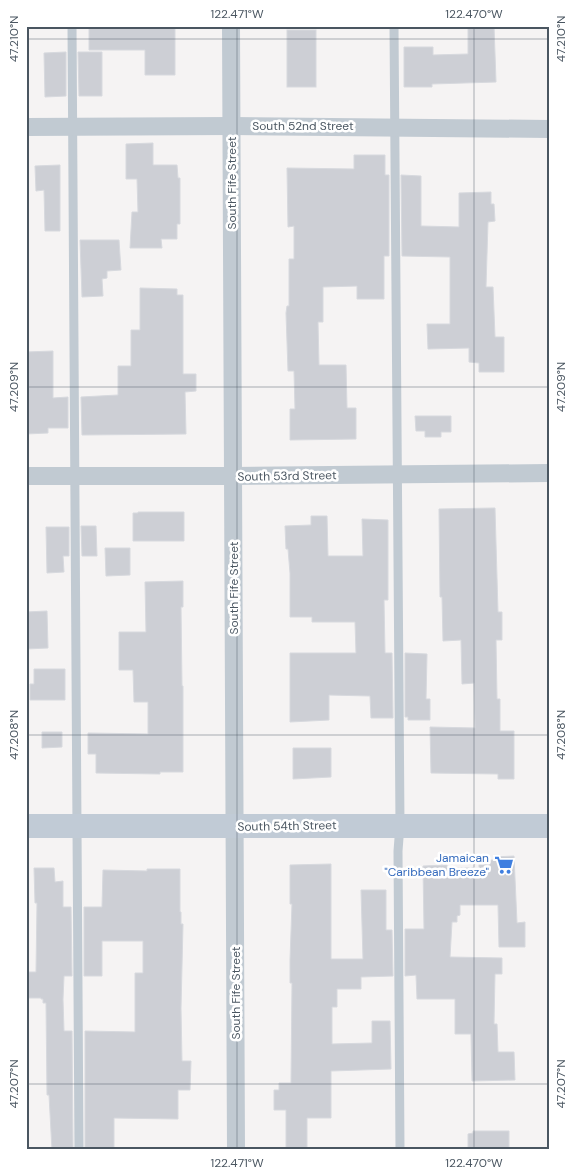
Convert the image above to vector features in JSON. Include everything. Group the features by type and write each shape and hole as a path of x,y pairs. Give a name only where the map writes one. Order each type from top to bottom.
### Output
{"street":[{"name":"South Fife Street","path":"231,26 236,1150"},
{"name":"South 52nd Street","path":"26,127 395,126 549,129"},
{"name":"South 53rd Street","path":"26,476 549,473"},
{"name":"South 54th Street","path":"26,826 549,826"}],"lane":[{"path":"72,26 79,1150"},
{"path":"394,26 400,825 398,871 400,1150"}],"building":[{"path":"89,26 175,26 175,75 145,75 145,50 89,50"},
{"path":"468,26 494,26 496,82 432,84 432,87 404,87 404,47 433,47 433,55 468,54"},
{"path":"287,30 316,30 316,87 287,87"},
{"path":"66,52 66,96 45,97 44,53"},
{"path":"78,52 102,52 102,96 79,96"},
{"path":"153,143 153,165 177,165 178,178 180,178 180,224 177,224 177,239 161,239 162,248 130,248 132,212 138,212 137,179 126,179 126,144"},
{"path":"354,155 385,155 385,175 389,175 389,256 384,256 384,299 357,299 357,286 323,287 323,322 318,322 319,365 346,365 347,408 356,408 356,439 290,440 290,409 295,409 294,371 288,371 286,313 287,306 289,306 289,259 294,259 294,226 288,227 287,168 354,169"},
{"path":"60,165 60,231 45,231 44,190 36,191 35,166"},
{"path":"401,175 421,176 421,226 459,227 459,193 491,192 491,204 494,204 495,221 488,222 486,287 493,287 495,337 504,337 504,372 479,372 479,363 469,362 469,348 428,349 427,324 450,324 450,257 402,256"},
{"path":"80,240 119,240 121,270 107,271 107,278 102,279 103,296 82,297"},
{"path":"140,288 177,289 177,295 183,295 183,374 196,374 196,391 185,392 186,434 82,435 81,397 118,395 118,366 131,366 131,330 140,330"},
{"path":"53,351 53,398 68,397 68,428 48,428 48,433 26,434 26,352"},
{"path":"415,416 451,416 451,432 441,432 441,437 425,437 425,431 416,431"},
{"path":"495,508 498,612 502,612 502,640 496,640 497,699 500,699 500,731 514,731 514,779 498,779 498,774 431,773 430,727 475,728 474,683 462,684 461,640 443,641 442,597 440,597 439,509"},
{"path":"184,512 184,541 133,541 133,513"},
{"path":"311,516 327,516 328,556 363,556 362,519 388,520 388,600 384,600 385,653 392,653 393,718 371,718 370,696 329,695 329,720 290,722 290,653 356,653 355,622 312,622 312,617 290,617 290,573 285,526 311,525"},
{"path":"81,526 96,526 97,556 82,556"},
{"path":"46,527 69,527 69,556 63,556 64,572 47,573"},
{"path":"105,548 130,548 130,575 106,576"},
{"path":"183,581 183,607 181,607 183,772 160,772 160,774 96,773 96,754 88,754 88,733 148,734 148,702 134,702 133,670 119,670 119,632 146,632 145,582"},
{"path":"47,611 48,648 26,649 26,612"},
{"path":"405,653 427,654 426,699 430,699 430,720 408,720 408,717 405,717"},
{"path":"34,669 65,669 65,700 30,700 30,684 34,684"},
{"path":"42,732 62,732 62,747 42,748"},
{"path":"293,748 331,748 331,777 293,779"},
{"path":"514,856 517,923 525,922 525,947 499,947 498,905 460,905 460,915 457,916 457,922 452,922 450,957 502,958 502,974 495,974 494,1024 497,1024 498,1052 514,1052 515,1080 472,1081 471,1034 455,1034 455,999 417,999 416,975 405,976 405,929 424,929 423,866 447,865 447,868 479,868 479,860 494,860 494,857"},
{"path":"331,864 331,959 363,959 361,890 386,890 386,930 392,930 393,976 361,977 361,989 337,989 337,1007 332,1007 332,1044 372,1043 372,1021 390,1021 391,1069 331,1071 331,1118 307,1118 307,1150 286,1150 286,1110 274,1110 274,1090 279,1090 279,1083 291,1083 292,983 290,983 290,960 292,904 290,904 290,865"},
{"path":"34,868 54,868 55,882 63,881 63,907 71,907 72,976 64,976 63,999 64,1031 72,1031 73,1150 52,1150 49,1095 47,1095 46,1003 43,1003 41,998 26,998 26,972 36,972 37,903 35,903"},
{"path":"147,869 180,869 180,912 181,924 183,924 182,1061 191,1061 190,1090 178,1090 178,1119 114,1118 114,1150 85,1150 85,1031 135,1032 135,973 143,973 143,941 102,941 102,976 84,976 84,907 102,907 103,870 147,871"},
{"path":"473,1131 509,1131 509,1150 468,1150 468,1134 473,1133"}],"place":[{"name":"Jamaican \"Caribbean Breeze\"","path":"504,865"}]}
